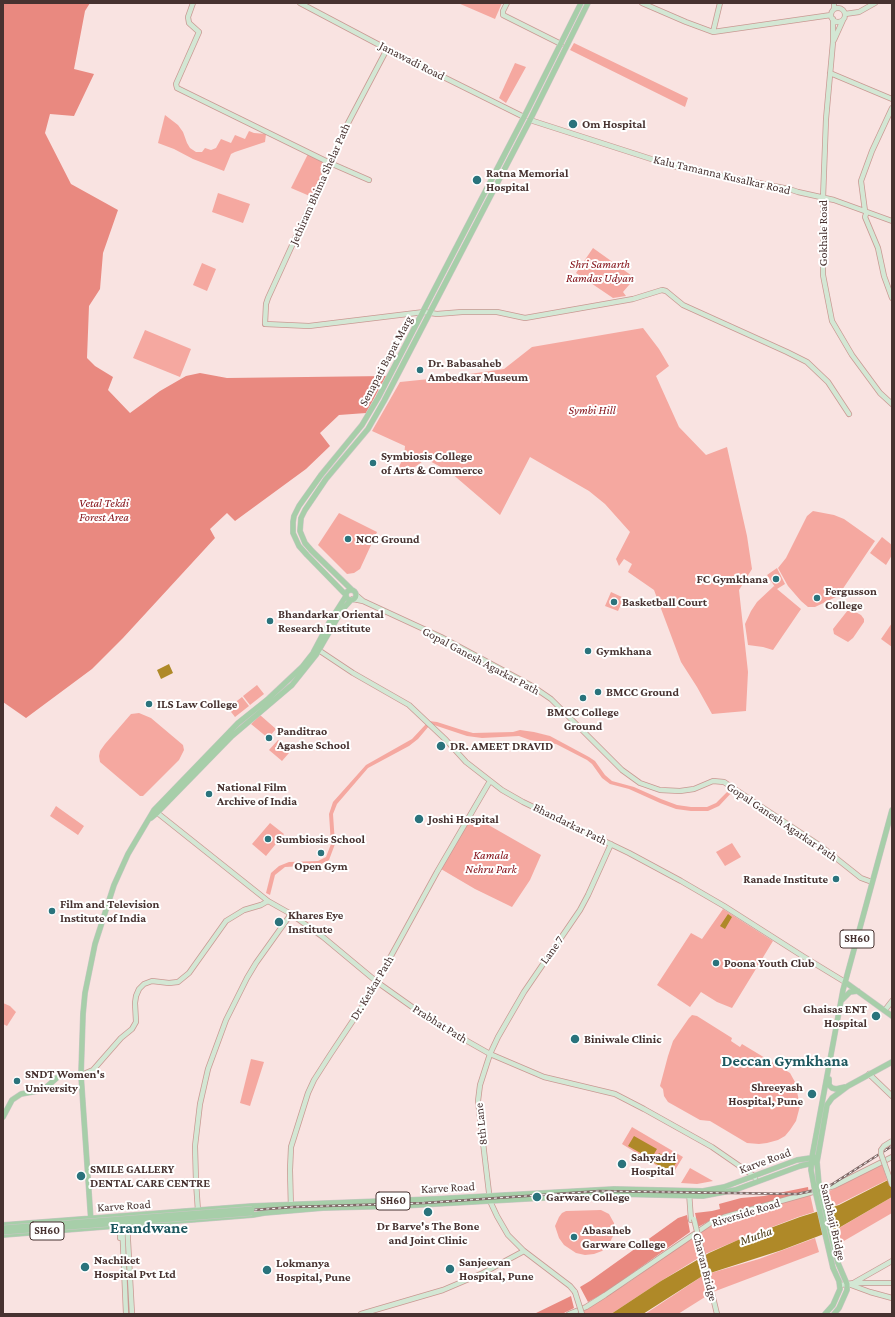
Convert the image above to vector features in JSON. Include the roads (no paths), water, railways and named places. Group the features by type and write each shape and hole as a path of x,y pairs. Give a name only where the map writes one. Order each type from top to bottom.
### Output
{"main road":[{"name":"Senapati Bapat Marg","path":"581,3 424,312 378,398 362,425 321,475 299,506 294,516 293,533 299,546 346,595 348,599 353,596 305,543 300,531 301,518 326,479 368,429 387,396 530,120 588,3"},
{"path":"524,117 530,120"},
{"path":"92,1228 81,1075 83,1014 85,993 98,931 107,904 123,864 150,818 238,723 297,673 317,649 342,610 353,596 348,591 330,621 317,649"},
{"name":"SH60","path":"814,1160 814,1147 824,1088 829,1070 842,1000 844,982 892,810"},
{"path":"844,982 892,1016"},
{"path":"842,1000 850,992 858,991"},
{"path":"814,1160 827,1105 832,1098 848,1086 892,1062"},
{"path":"829,1070 830,1087 836,1089 848,1086"},
{"path":"3,1117 7,1107 16,1097 21,1094 43,1090 56,1078 77,1077 81,1075"},
{"path":"797,1160 814,1147"},
{"name":"Karve Road","path":"690,1193 724,1187 797,1160 814,1160"},
{"name":"Karve Road","path":"3,1233 253,1216 264,1210 291,1207 323,1208 400,1206 614,1189 690,1193 703,1196 725,1192 756,1182 814,1160"},
{"name":"Sambhaji Bridge","path":"814,1160 817,1185 833,1268 840,1285"},
{"name":"Sambhaji Bridge","path":"814,1160 812,1175 817,1185 838,1263 847,1284"},
{"path":"800,1166 806,1168 812,1175"},
{"name":"Karve Road","path":"3,1227 252,1206 264,1210"},
{"path":"3,1233 264,1210"},
{"path":"3,1227 252,1211"},
{"path":"830,1313 839,1308 847,1290 847,1284"},
{"path":"830,1313 839,1292 840,1285"}],"street":[{"path":"193,3 188,17 189,23 198,32 176,84 177,88 330,163 369,180"},
{"name":"Janawadi Road","path":"300,3 387,49 524,117"},
{"path":"507,3 502,13 504,15 561,44"},
{"path":"642,3 713,32 832,17 840,22 844,17 859,12 875,3"},
{"path":"713,32 720,3"},
{"path":"833,42 832,17 834,3"},
{"path":"833,42 844,17 842,9 838,3"},
{"path":"834,9 842,9"},
{"name":"Gokhale Road","path":"833,42 826,119 823,198 823,275 832,321 852,355 880,393 892,404"},
{"name":"Jethiram Bhima Shelar Path","path":"387,49 353,111 268,298 266,304 265,324 309,326 424,312"},
{"path":"830,73 892,99"},
{"path":"892,108 872,151 861,181 865,217 878,248 884,276 892,298"},
{"name":"Kalu Tamanna Kusalkar Road","path":"530,120 673,166 789,189 823,198 892,223"},
{"path":"865,212 878,237 892,289"},
{"path":"424,312 437,314 497,312 525,318 633,299 662,290 666,291 683,306 807,362 828,382 849,414"},
{"name":"Gopal Ganesh Agarkar Path","path":"353,596 441,637 532,686 551,699 622,770 640,783 660,790 680,791 694,789 713,781 724,782 822,847 862,878 872,882"},
{"name":"Bhandarkar Path","path":"317,649 353,673 409,705 446,740 466,762 490,781 523,802 658,868 724,906 844,982"},
{"name":"Dr. Ketkar Path","path":"291,1207 291,1147 308,1093 314,1080 368,998 437,872 490,781"},
{"name":"Prabhat Path","path":"156,812 268,901 291,914 338,949 377,982 415,1010 446,1029 490,1054 544,1077 615,1094 712,1148 754,1176"},
{"name":"Lane 7","path":"490,1054 524,992 581,908 611,844"},
{"path":"81,1075 94,1070 121,1038 132,1029 136,1022 136,996 144,984 152,981 169,983 178,982 189,973 226,921 244,910 261,905 268,901"},
{"path":"198,1210 195,1140 200,1104 208,1069 226,1020 247,978 291,914"},
{"path":"885,1010 892,1001"},
{"name":"8th Lane","path":"490,1054 480,1085 478,1101 490,1198 497,1216 508,1235 524,1251 570,1286 575,1292 582,1314"},
{"path":"869,1074 892,1096"},
{"path":"892,1140 881,1150 892,1185"},
{"name":"Riverside Road","path":"569,1314 586,1307 605,1295 707,1224 724,1217 830,1188 892,1157"},
{"path":"754,1176 756,1182"},
{"name":"Chavan Bridge","path":"690,1193 693,1220 716,1314"},
{"path":"123,1257 125,1216"},
{"path":"125,1225 132,1314"},
{"path":"112,1226 120,1234 123,1257 126,1314"},
{"path":"361,1314 443,1290 483,1273 524,1251"},
{"path":"854,1283 892,1261"},
{"path":"840,1285 854,1283 892,1283"},
{"path":"847,1284 892,1298"},
{"path":"870,1284 870,1292"}],"water":[{"path":"169,664 173,673 161,679 157,670"},
{"path":"728,914 732,917 725,929 720,926"},
{"path":"634,1136 657,1149 651,1159 628,1146"},
{"path":"659,1153 676,1163 670,1172 653,1162"},
{"name":"Mutha","path":"892,1178 892,1197 837,1229 782,1250 704,1275 643,1314 611,1314 661,1281 709,1253 738,1240 800,1217 839,1205"}],"railway":[{"path":"3,1229 293,1207 424,1203 599,1191 797,1194 831,1185 892,1146"}],"place":[{"name":"Om Hospital","path":"573,124"},
{"name":"Ratna Memorial Hospital","path":"477,180"},
{"name":"Dr. Babasaheb Ambedkar Museum","path":"420,370"},
{"name":"Symbiosis College of Arts & Commerce","path":"373,463"},
{"name":"NCC Ground","path":"348,539"},
{"name":"FC Gymkhana","path":"776,579"},
{"name":"Fergusson College","path":"817,598"},
{"name":"Basketball Court","path":"614,602"},
{"name":"Bhandarkar Oriental Research Institute","path":"270,621"},
{"name":"Gymkhana","path":"588,651"},
{"name":"BMCC Ground","path":"598,692"},
{"name":"BMCC College Ground","path":"583,698"},
{"name":"ILS Law College","path":"149,704"},
{"name":"Panditrao Agashe School","path":"269,738"},
{"name":"DR. AMEET DRAVID","path":"441,746"},
{"name":"National Film Archive of India","path":"209,794"},
{"name":"Joshi Hospital","path":"419,819"},
{"name":"Sumbiosis School","path":"268,839"},
{"name":"Open Gym","path":"321,853"},
{"name":"Ranade Institute","path":"836,879"},
{"name":"Film and Television Institute of India","path":"52,911"},
{"name":"Khares Eye Institute","path":"279,922"},
{"name":"Poona Youth Club","path":"716,963"},
{"name":"Ghaisas ENT Hospital","path":"876,1016"},
{"name":"Biniwale Clinic","path":"575,1039"},
{"name":"SNDT Women's University","path":"17,1081"},
{"name":"Shreeyash Hospital, Pune","path":"812,1094"},
{"name":"Sahyadri Hospital","path":"622,1164"},
{"name":"SMILE GALLERY DENTAL CARE CENTRE","path":"81,1176"},
{"name":"Garware College","path":"537,1197"},
{"name":"Dr Barve's The Bone and Joint Clinic","path":"428,1212"},
{"name":"Abasaheb Garware College","path":"574,1237"},
{"name":"Nachiket Hospital Pvt Ltd","path":"85,1267"},
{"name":"Sanjeevan Hospital, Pune","path":"450,1269"},
{"name":"Lokmanya Hospital, Pune","path":"267,1270"}],"district":[{"name":"Deccan Gymkhana","path":"785,1061"},
{"name":"Erandwane","path":"149,1228"}],"park label":[{"name":"Shri Samarth Ramdas Udyan","path":"600,271"},
{"name":"Symbi Hill","path":"592,410"},
{"name":"Vetal Tekdi Forest Area","path":"104,510"},
{"name":"Kamala Nehru Park","path":"491,862"}]}
